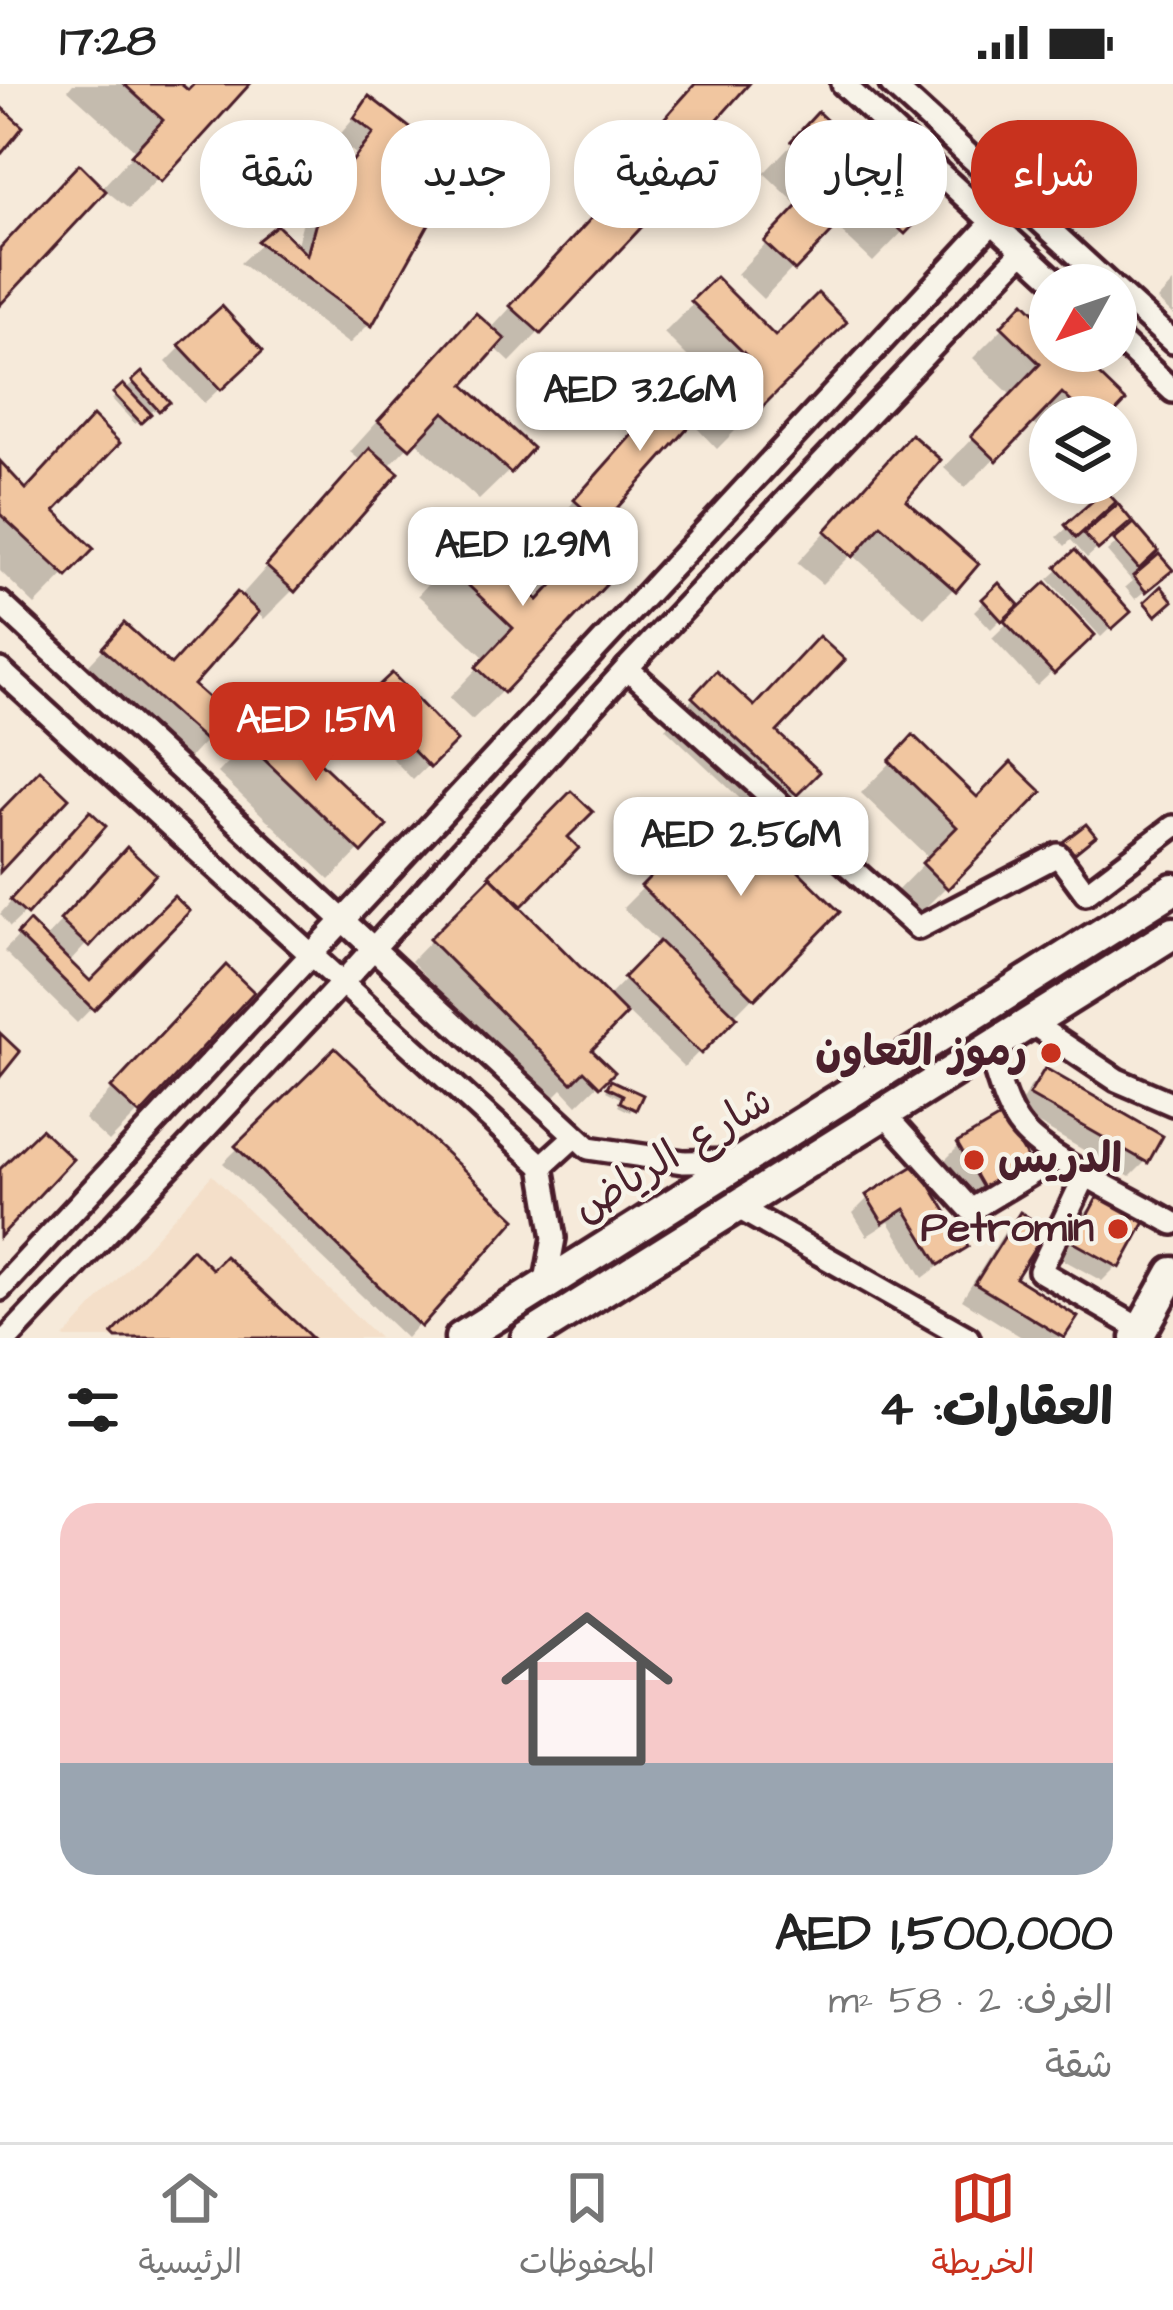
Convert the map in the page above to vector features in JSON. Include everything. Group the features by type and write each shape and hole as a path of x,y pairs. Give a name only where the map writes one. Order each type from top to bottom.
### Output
{"main road":[{"name":"شارع الرياض","path":"544,1335 884,1113 1033,1024 1171,914"},
{"name":"شارع الرياض","path":"461,1338 746,1161 1171,914"},
{"path":"1139,1334 1173,1274"}],"street":[{"path":"843,84 971,204"},
{"path":"891,84 1087,264"},
{"path":"0,1289 988,228"},
{"path":"997,228 1038,264"},
{"path":"8,1338 342,983 628,668 1023,250"},
{"path":"1137,310 1173,342"},
{"path":"1137,358 1173,391"},
{"path":"0,602 589,1148 684,1162 746,1161"},
{"path":"628,668 918,928 1058,855 1086,893 1173,827"},
{"path":"0,670 542,1166 554,1238 546,1281"},
{"path":"1033,1024 1117,1080 1173,1105"},
{"path":"989,1051 1021,1128 1057,1158 1173,1223"},
{"path":"884,1113 970,1210 1057,1158"},
{"path":"542,1166 575,1136"},
{"path":"1088,1172 1040,1270 1139,1334"},
{"path":"737,1208 968,1338"}],"shaded area":[{"path":"212,1175 379,1338 64,1338"}],"building":[{"path":"124,84 181,84 188,90 194,84 250,84 217,120 200,120 200,139 161,182 131,155 163,120"},
{"path":"695,84 749,84 717,120 663,120"},
{"path":"369,96 400,120 381,120 381,228 427,228 372,326 257,241 280,228 307,255 314,228 357,228 357,155 374,133 354,118"},
{"path":"0,106 23,127 2,153 0,151"},
{"path":"79,164 106,191 0,305 0,248"},
{"path":"785,220 785,228 836,228 795,271 764,242"},
{"path":"582,228 641,228 541,334 510,306"},
{"path":"716,277 775,336 818,293 847,322 748,421 724,397 756,365 691,301"},
{"path":"1024,302 1029,307 1029,353 1001,326"},
{"path":"222,306 263,351 221,390 179,345"},
{"path":"476,313 505,339 464,385 533,448 511,473 444,412 410,449 378,421"},
{"path":"142,372 170,402 159,411 132,381"},
{"path":"1032,372 1096,372 1121,396 1029,396 1029,428 997,461 971,436"},
{"path":"123,384 151,414 141,423 113,393"},
{"path":"677,384 705,409 602,525 574,500"},
{"path":"93,416 120,443 55,511 94,549 67,577 0,514 0,461 26,489"},
{"path":"911,434 941,460 906,500 979,564 956,591 881,525 853,557 825,531"},
{"path":"370,448 399,473 295,592 266,566"},
{"path":"1089,504 1114,504 1076,538 1065,525"},
{"path":"1118,504 1132,521 1098,550 1084,534"},
{"path":"1134,523 1158,551 1139,569 1114,540"},
{"path":"470,536 538,600 577,558 606,585 504,693 476,667 513,628 445,563"},
{"path":"1075,550 1131,612 1112,629 1056,567"},
{"path":"1159,554 1173,570 1146,592 1133,576"},
{"path":"1046,582 1095,635 1054,674 1004,621"},
{"path":"999,583 1019,605 1002,621 982,599"},
{"path":"1161,586 1173,601 1156,616 1144,602"},
{"path":"237,592 259,612 194,685 231,718 208,743 102,648 124,623 171,665"},
{"path":"819,636 845,660 777,732 820,772 797,795 692,697 716,671 754,706"},
{"path":"392,673 457,741 430,768 364,699"},
{"path":"270,715 387,826 362,853 245,741"},
{"path":"913,735 977,797 1011,762 1042,792 948,889 922,863 957,827 889,761"},
{"path":"40,770 69,798 0,872 0,811"},
{"path":"571,791 593,812 568,837 579,848 522,906 489,875"},
{"path":"726,800 840,912 755,999 641,886"},
{"path":"90,811 106,826 27,915 10,900"},
{"path":"1086,824 1096,836 1070,857 1060,844"},
{"path":"127,847 156,874 89,947 60,920"},
{"path":"491,877 627,1014 592,1050 615,1072 600,1087 584,1071 572,1083 429,939"},
{"path":"174,896 190,911 94,1010 17,934 29,921 90,981"},
{"path":"659,941 737,1017 701,1054 623,978"},
{"path":"226,965 254,992 140,1115 111,1088"},
{"path":"0,1033 20,1052 0,1077"},
{"path":"335,1048 516,1219 421,1327 235,1146"},
{"path":"1045,1068 1163,1136 1148,1163 1029,1095"},
{"path":"611,1080 643,1095 636,1110 620,1102 623,1095 607,1087"},
{"path":"1003,1116 1029,1161 983,1188 957,1143"},
{"path":"41,1129 73,1159 0,1237 0,1169"},
{"path":"917,1164 968,1247 939,1265 905,1209 883,1223 866,1195"},
{"path":"1099,1194 1146,1220 1120,1268 1073,1242"},
{"path":"1020,1212 1047,1229 1016,1278 1078,1317 1064,1338 975,1284"},
{"path":"192,1249 212,1269 225,1256 312,1338 116,1338 112,1334"}],"place":[{"name":"رموز التعاون","path":"1051,1053"},
{"name":"الدريس","path":"974,1160"},
{"name":"Petromin","path":"1118,1229"}]}
